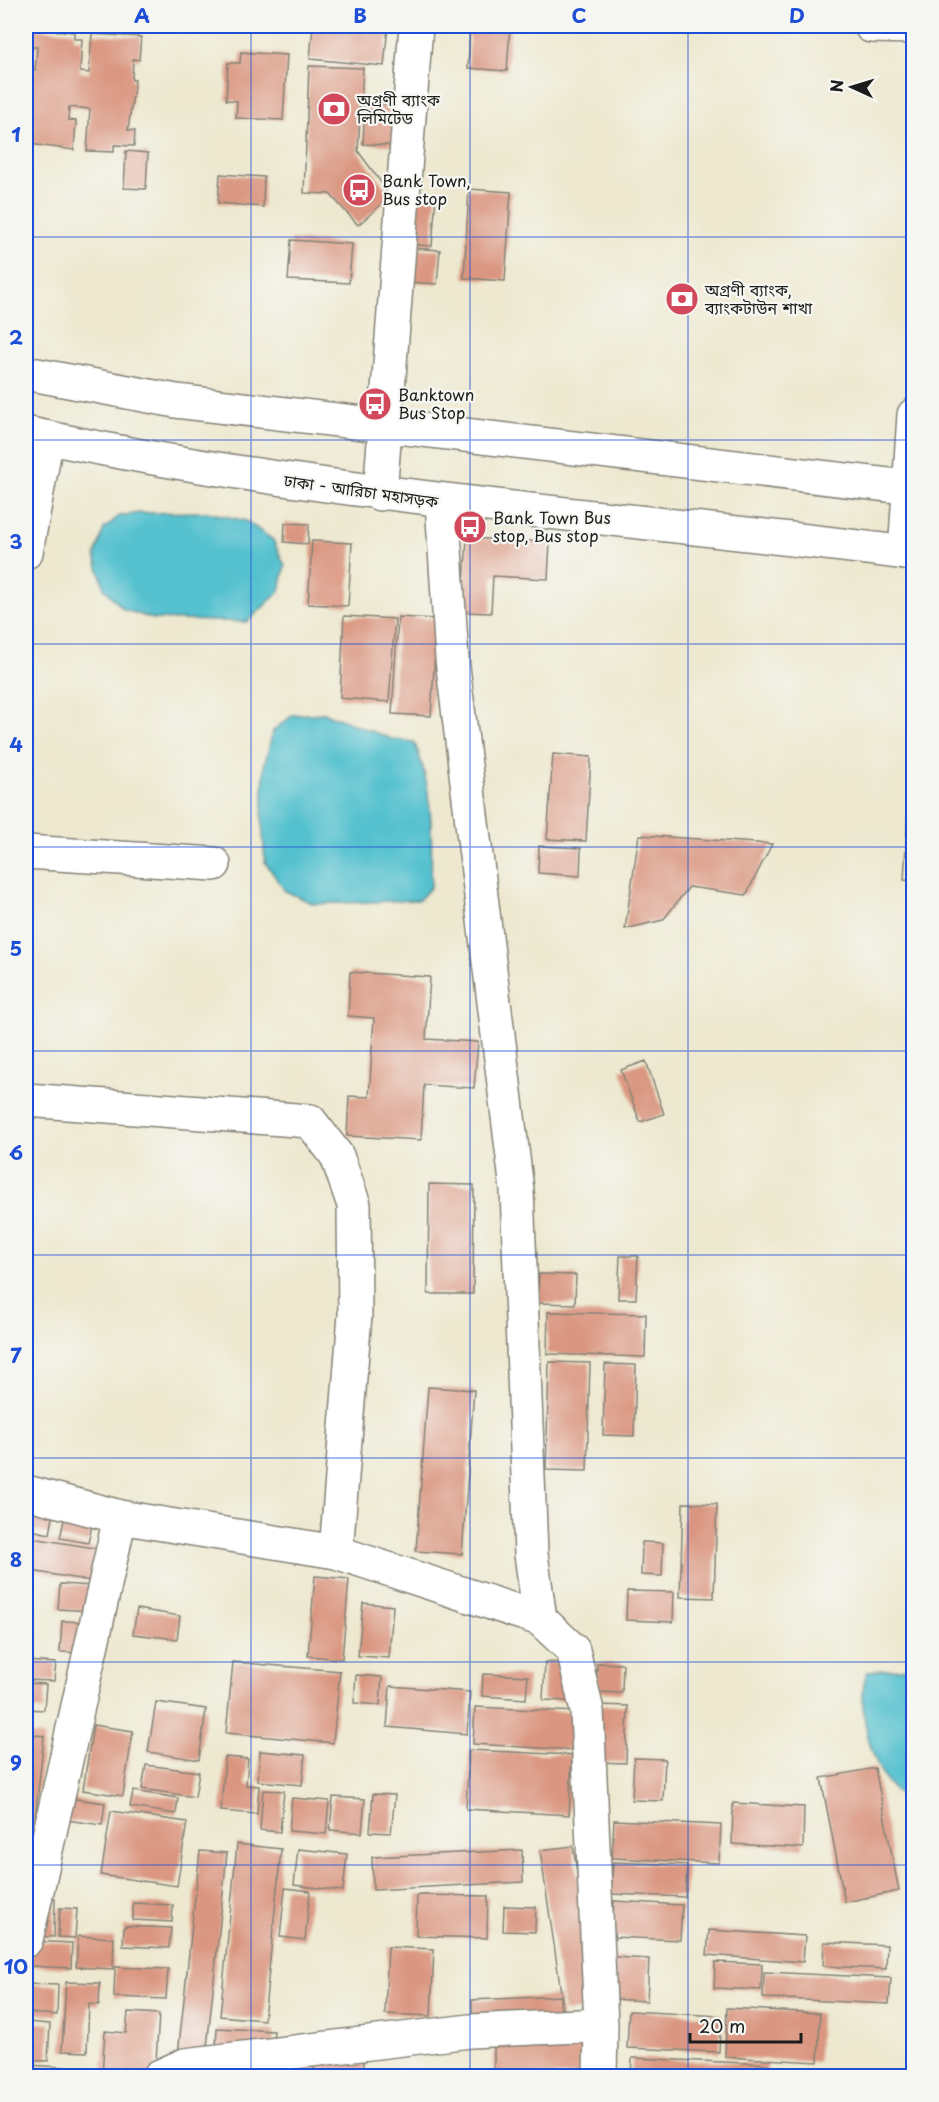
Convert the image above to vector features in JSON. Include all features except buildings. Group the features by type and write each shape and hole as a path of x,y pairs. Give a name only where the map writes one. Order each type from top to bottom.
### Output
{"main road":[{"path":"380,494 388,426 416,26"},
{"path":"871,26 914,27"},
{"path":"26,373 176,401 912,488"},
{"path":"909,553 914,415"},
{"path":"26,552 36,436"},
{"name":"ঢাকা - আরিচা মহাসড়ক","path":"36,436 260,478 442,502 909,553"},
{"path":"442,502 452,659 517,1190 531,1554 540,1619"},
{"path":"26,852 214,864"},
{"path":"26,1100 310,1121 337,1156 354,1205 355,1314 336,1552"},
{"path":"26,1492 120,1516 336,1552 540,1619 573,1650 587,1711 600,2025 600,2076"},
{"path":"26,1940 120,1516"},
{"path":"160,2076 184,2066 446,2034 600,2025"}],"water":[{"path":"207,512 246,521 273,540 285,566 280,591 247,622 153,619 123,609 104,588 95,556 104,529 119,516 140,513"},
{"path":"324,713 392,739 414,742 425,777 431,832 431,887 419,900 314,904 285,891 265,862 262,822 264,766 273,731 293,715"},
{"path":"914,1668 913,1800 893,1789 878,1766 867,1732 863,1698 868,1671"}],"place":[{"name":"অগ্রণী ব্যাংক লিমিটেড","path":"334,109"},
{"name":"Bank Town, Bus stop","path":"359,190"},
{"name":"অগ্রণী ব্যাংক, ব্যাংকটাউন শাখা","path":"682,299"},
{"name":"Banktown Bus Stop","path":"375,404"},
{"name":"Bank Town Bus stop, Bus stop","path":"470,527"}]}
